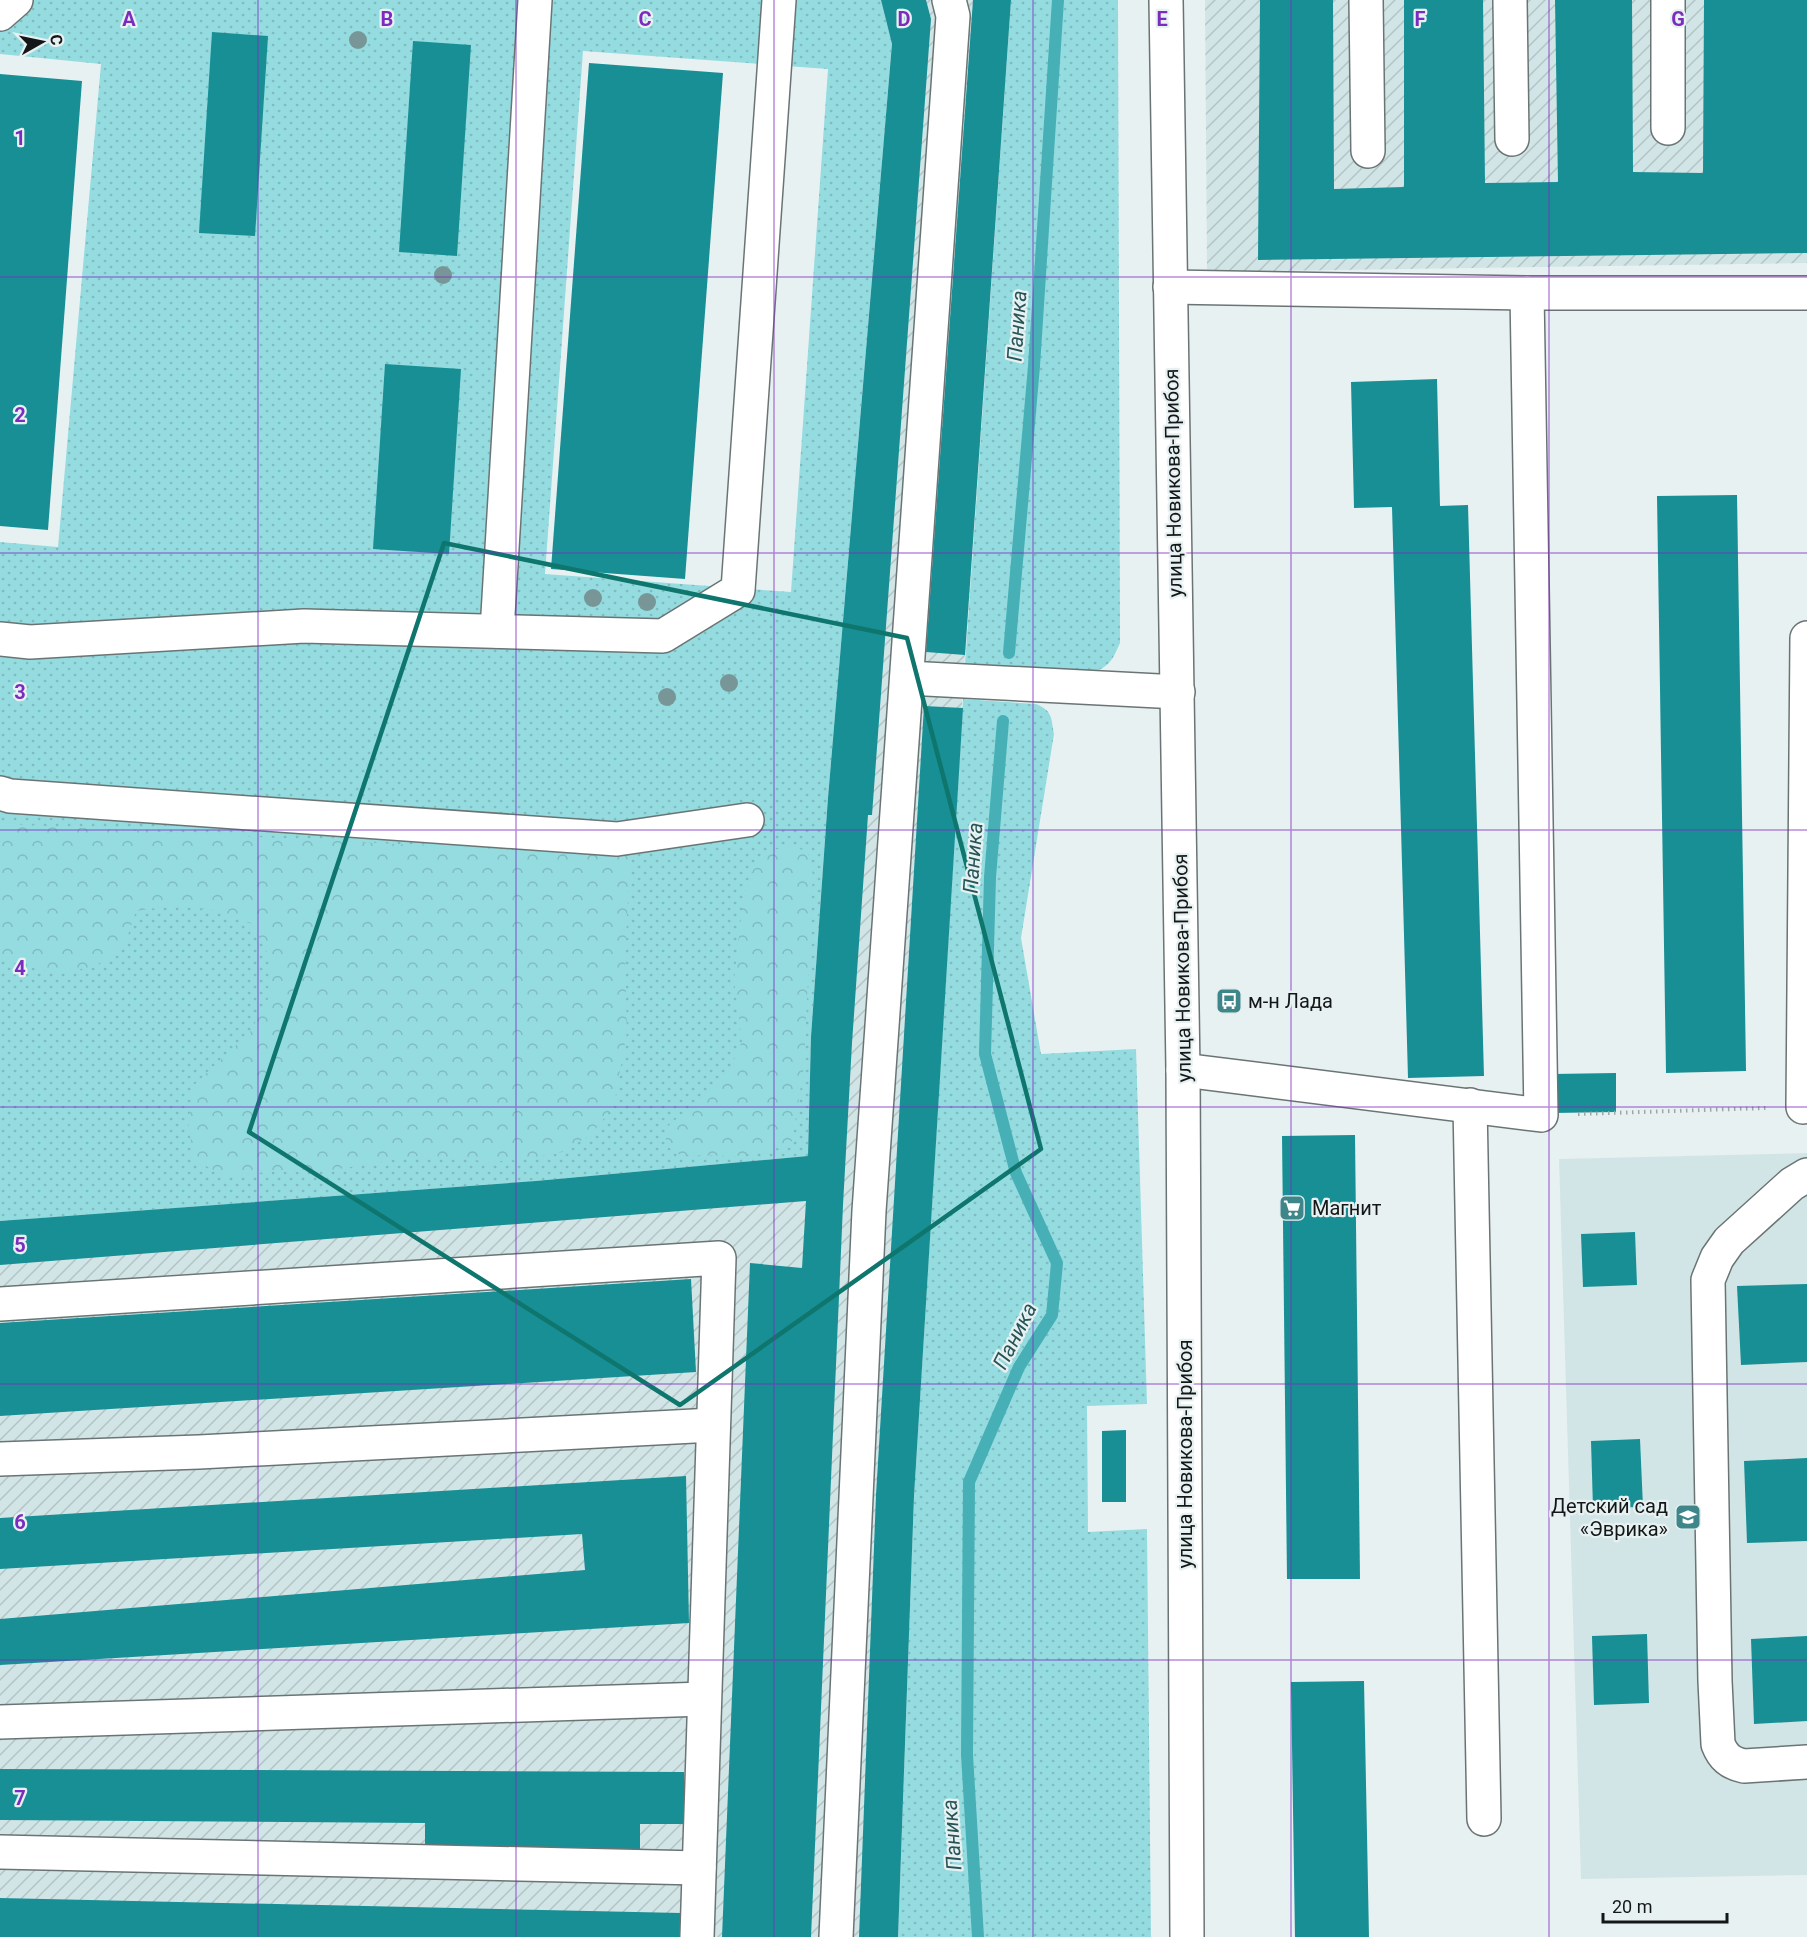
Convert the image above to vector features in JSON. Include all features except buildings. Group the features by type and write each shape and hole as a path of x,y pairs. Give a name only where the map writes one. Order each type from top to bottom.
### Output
{"street":[{"path":"0,14 16,0"},
{"path":"497,631 535,0"},
{"path":"0,639 30,642 304,626 663,636 738,590 779,0"},
{"path":"836,1937 869,1211 953,16 949,0"},
{"name":"улица Новикова-Прибоя","path":"1166,0 1183,1070 1187,1937"},
{"path":"1366,0 1368,151"},
{"path":"1510,0 1512,139"},
{"path":"1668,0 1668,128"},
{"path":"1170,287 1527,293 1807,292"},
{"path":"1183,1070 1541,1114 1527,293"},
{"path":"1803,1107 1807,638"},
{"path":"907,678 1178,692"},
{"path":"0,793 617,839 747,820"},
{"path":"1470,1105 1484,1819"},
{"path":"1807,1175 1792,1184 1729,1241 1717,1258 1708,1280 1714,1669 1718,1744 1721,1754 1734,1764 1744,1766 1807,1762"},
{"path":"0,1304 719,1258 697,1937"},
{"path":"0,1459 199,1452 713,1425"},
{"path":"0,1722 704,1699"},
{"path":"0,1852 699,1868"}],"path":[{"path":"1541,1114 1803,1107"}],"highlighted area":[{"path":"444,543 907,638 1041,1149 680,1405 249,1132"}],"shaded area":[{"path":"881,0 1011,0 965,655 914,1496 898,1937 0,1937 0,1221 811,1037 828,798 892,44"},
{"path":"1205,0 1807,0 1807,263 1207,272"},
{"name":"Детский сад «Эврика»","path":"1807,1153 1807,1875 1581,1879 1559,1159"}],"green space":[{"path":"0,0 881,0 892,44 828,798 811,1037 808,1156 536,1181 0,1221 0,542 58,547 101,64 0,54","holes":["583,51 828,69 791,592 545,574"]},
{"path":"1011,0 1118,0 1120,643 1108,664 1092,671 1057,672 965,664"},
{"path":"963,699 1036,704 1046,709 1051,719 1054,734 1021,938 1041,1054 1136,1049 1147,1404 1087,1406 1088,1532 1147,1529 1151,1937 898,1937 914,1496"},
{"path":"0,822 630,856 625,960 627,1032 614,1105 592,1134 562,1152 527,1159 489,1162 453,1157 416,1156 339,1169 265,1172 228,1177 194,1160 188,1122 194,1085 250,1032 268,999 270,958 252,924 214,910 175,905 136,911 125,944 94,967 56,973 0,960"},
{"path":"788,846 807,851 813,869 804,1067 792,1141 775,1149 737,1156 680,1155 665,1145 668,1126 727,1076 742,1041 734,980 743,900 755,864 770,851"}],"waterway":[{"name":"Паника","path":"1009,653 1034,366 1058,0"},
{"name":"Паника","path":"978,1937 967,1755 969,1482 1019,1367 1052,1315 1057,1263 1016,1173 985,1054 990,877 1003,721"}],"place":[{"name":"м-н Лада","path":"1229,1001"},
{"name":"Магнит","path":"1292,1208"},
{"name":"Детский сад «Эврика»","path":"1688,1517"}]}
